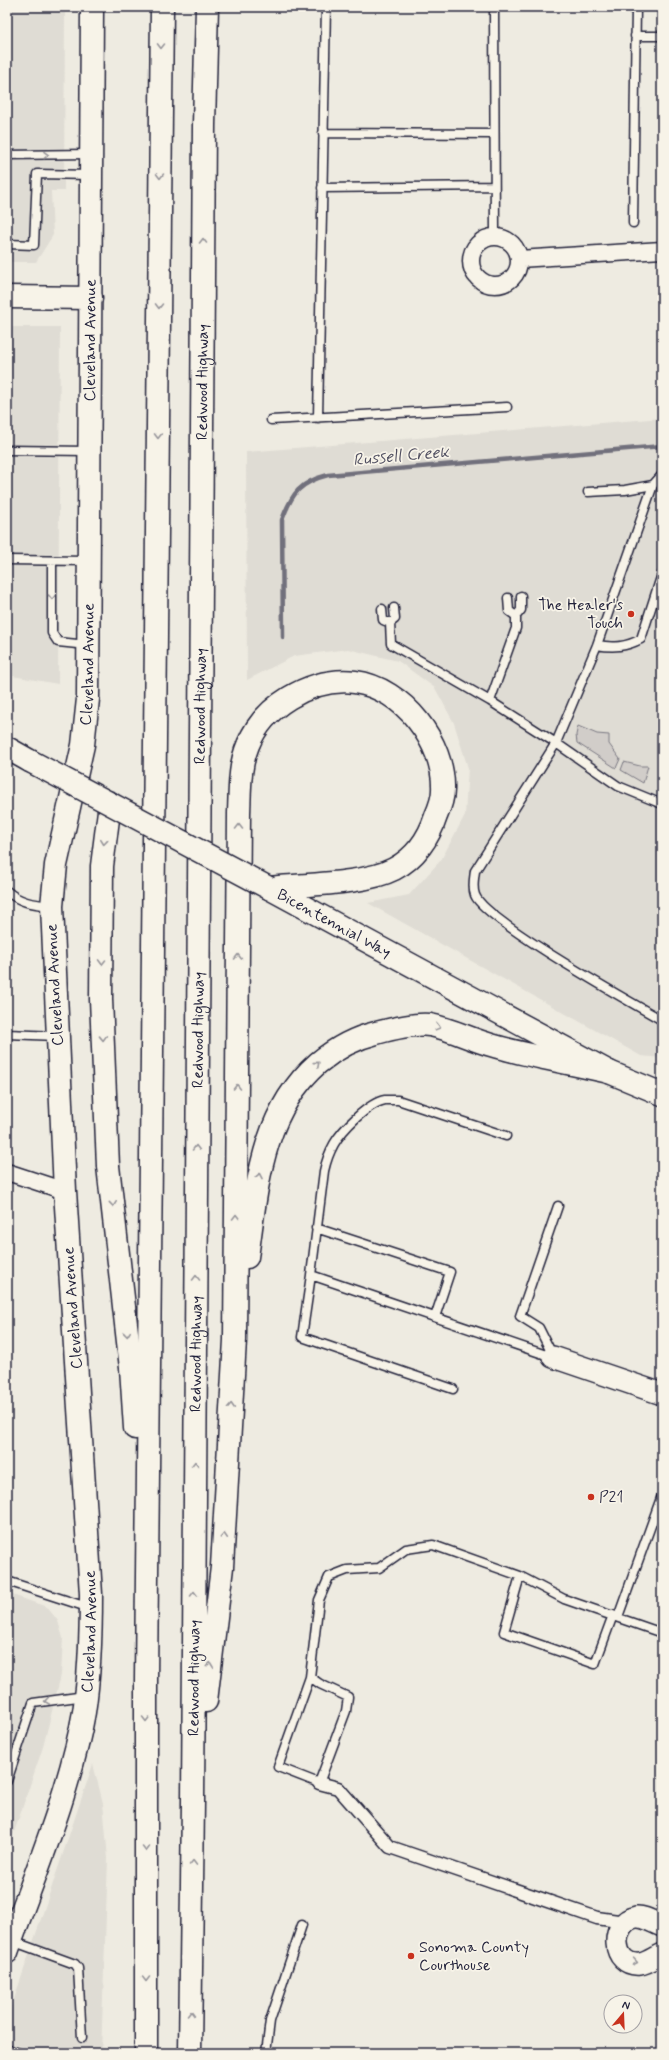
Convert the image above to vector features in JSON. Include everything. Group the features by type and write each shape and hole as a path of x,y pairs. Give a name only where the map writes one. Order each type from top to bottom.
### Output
{"main road":[{"name":"Cleveland Avenue","path":"9,1947 70,1773 86,1696 91,1649 91,1609 64,1191 52,906 56,865 83,745 88,699 92,7"},
{"path":"146,2053 146,1680 162,7"},
{"name":"Redwood Highway","path":"190,2053 194,1801 204,125 207,7"},
{"path":"204,125 219,7"},
{"path":"7,297 91,298"},
{"path":"194,1801 222,1567 235,1340 239,829 241,770 248,745 262,721 283,702 306,688 330,682 356,682 382,691 404,704 419,722 432,742 440,767 443,790 430,833 414,854 394,869 369,878 269,888"},
{"name":"Bicentennial Way","path":"7,748 609,1072 662,1094"},
{"path":"110,803 102,866 102,999 108,1166 131,1368 138,1465 146,1680"},
{"path":"235,1340 258,1179 264,1150 274,1122 289,1094 305,1074 324,1058 345,1044 367,1035 395,1028 428,1025 490,1044 609,1072"}],"street":[{"path":"495,237 506,240 512,245 519,259 515,274 504,283 496,285 481,281 472,268 472,252 483,240 495,237"},
{"path":"519,259 662,250"},
{"path":"7,1172 64,1191"},
{"path":"553,1357 661,1391"},
{"path":"320,1783 338,1788 390,1847 597,1918 625,1922 637,1917 662,1926"},
{"path":"625,1922 616,1935 617,1950 623,1958 631,1963 639,1964 647,1962 662,1954"}],"lane":[{"path":"318,418 326,7"},
{"path":"494,7 495,237"},
{"path":"632,223 636,7"},
{"path":"635,36 662,36"},
{"path":"323,133 494,134"},
{"path":"7,155 92,164"},
{"path":"7,244 34,245 37,174 92,164"},
{"path":"322,188 494,186"},
{"path":"271,420 507,407"},
{"path":"7,450 90,451"},
{"path":"662,475 653,485 597,645 556,743 475,871 473,883 475,896 484,908 540,947 662,1020"},
{"path":"588,492 625,490 653,485"},
{"path":"7,560 89,561"},
{"path":"52,561 52,633 58,642 88,645"},
{"path":"597,645 612,648 631,644 641,639 662,574"},
{"path":"490,701 516,628 516,616 521,610 521,596"},
{"path":"508,598 509,611 516,616"},
{"path":"394,608 394,619 390,623 391,644 490,701 556,743 618,786 662,804"},
{"path":"382,609 383,620 390,623"},
{"path":"7,891 14,897 24,902 52,906"},
{"path":"7,1034 58,1036"},
{"path":"453,1389 302,1337 324,1171 334,1143 349,1125 368,1108 384,1100 398,1100 506,1136"},
{"path":"553,1357 539,1328 520,1316 558,1206"},
{"path":"316,1228 450,1272 435,1317"},
{"path":"311,1275 553,1357"},
{"path":"520,1576 504,1632 595,1664 616,1616 662,1495"},
{"path":"310,1676 320,1684 348,1697 346,1712 320,1783 278,1767 310,1676 319,1600 329,1577 347,1570 379,1568 406,1549 433,1545 520,1576 564,1599 662,1633"},
{"path":"7,1581 91,1609"},
{"path":"7,1781 33,1703 86,1696"},
{"path":"266,2053 270,2021 302,1925"},
{"path":"9,1947 75,1964 78,1968 82,2038"},
{"path":"7,2049 19,2053"}],"shaded area":[{"path":"7,7 65,7 64,191 51,191 53,235 36,262 7,262"},
{"path":"7,327 60,327 58,684 7,675"},
{"path":"662,418 662,1058 641,1056 368,903 409,895 441,860 465,815 468,768 454,723 435,688 398,661 348,649 294,656 247,680 246,452"},
{"path":"578,726 597,734 609,735 609,744 620,759 616,768 577,743 576,735"},
{"path":"624,762 640,766 648,766 643,783 621,770"},
{"path":"7,1593 47,1607 58,1621 63,1638 61,1675 43,1747 7,1853"},
{"path":"93,1764 103,1803 108,1859 101,2053 7,2053 7,2020"}],"waterway":[{"name":"Russell Creek","path":"283,637 282,520 289,503 298,490 310,481 328,475 662,446"}],"place":[{"name":"The Healer's Touch","path":"631,614"},
{"name":"P21","path":"591,1497"},
{"name":"Sonoma County Courthouse","path":"411,1956"}]}
